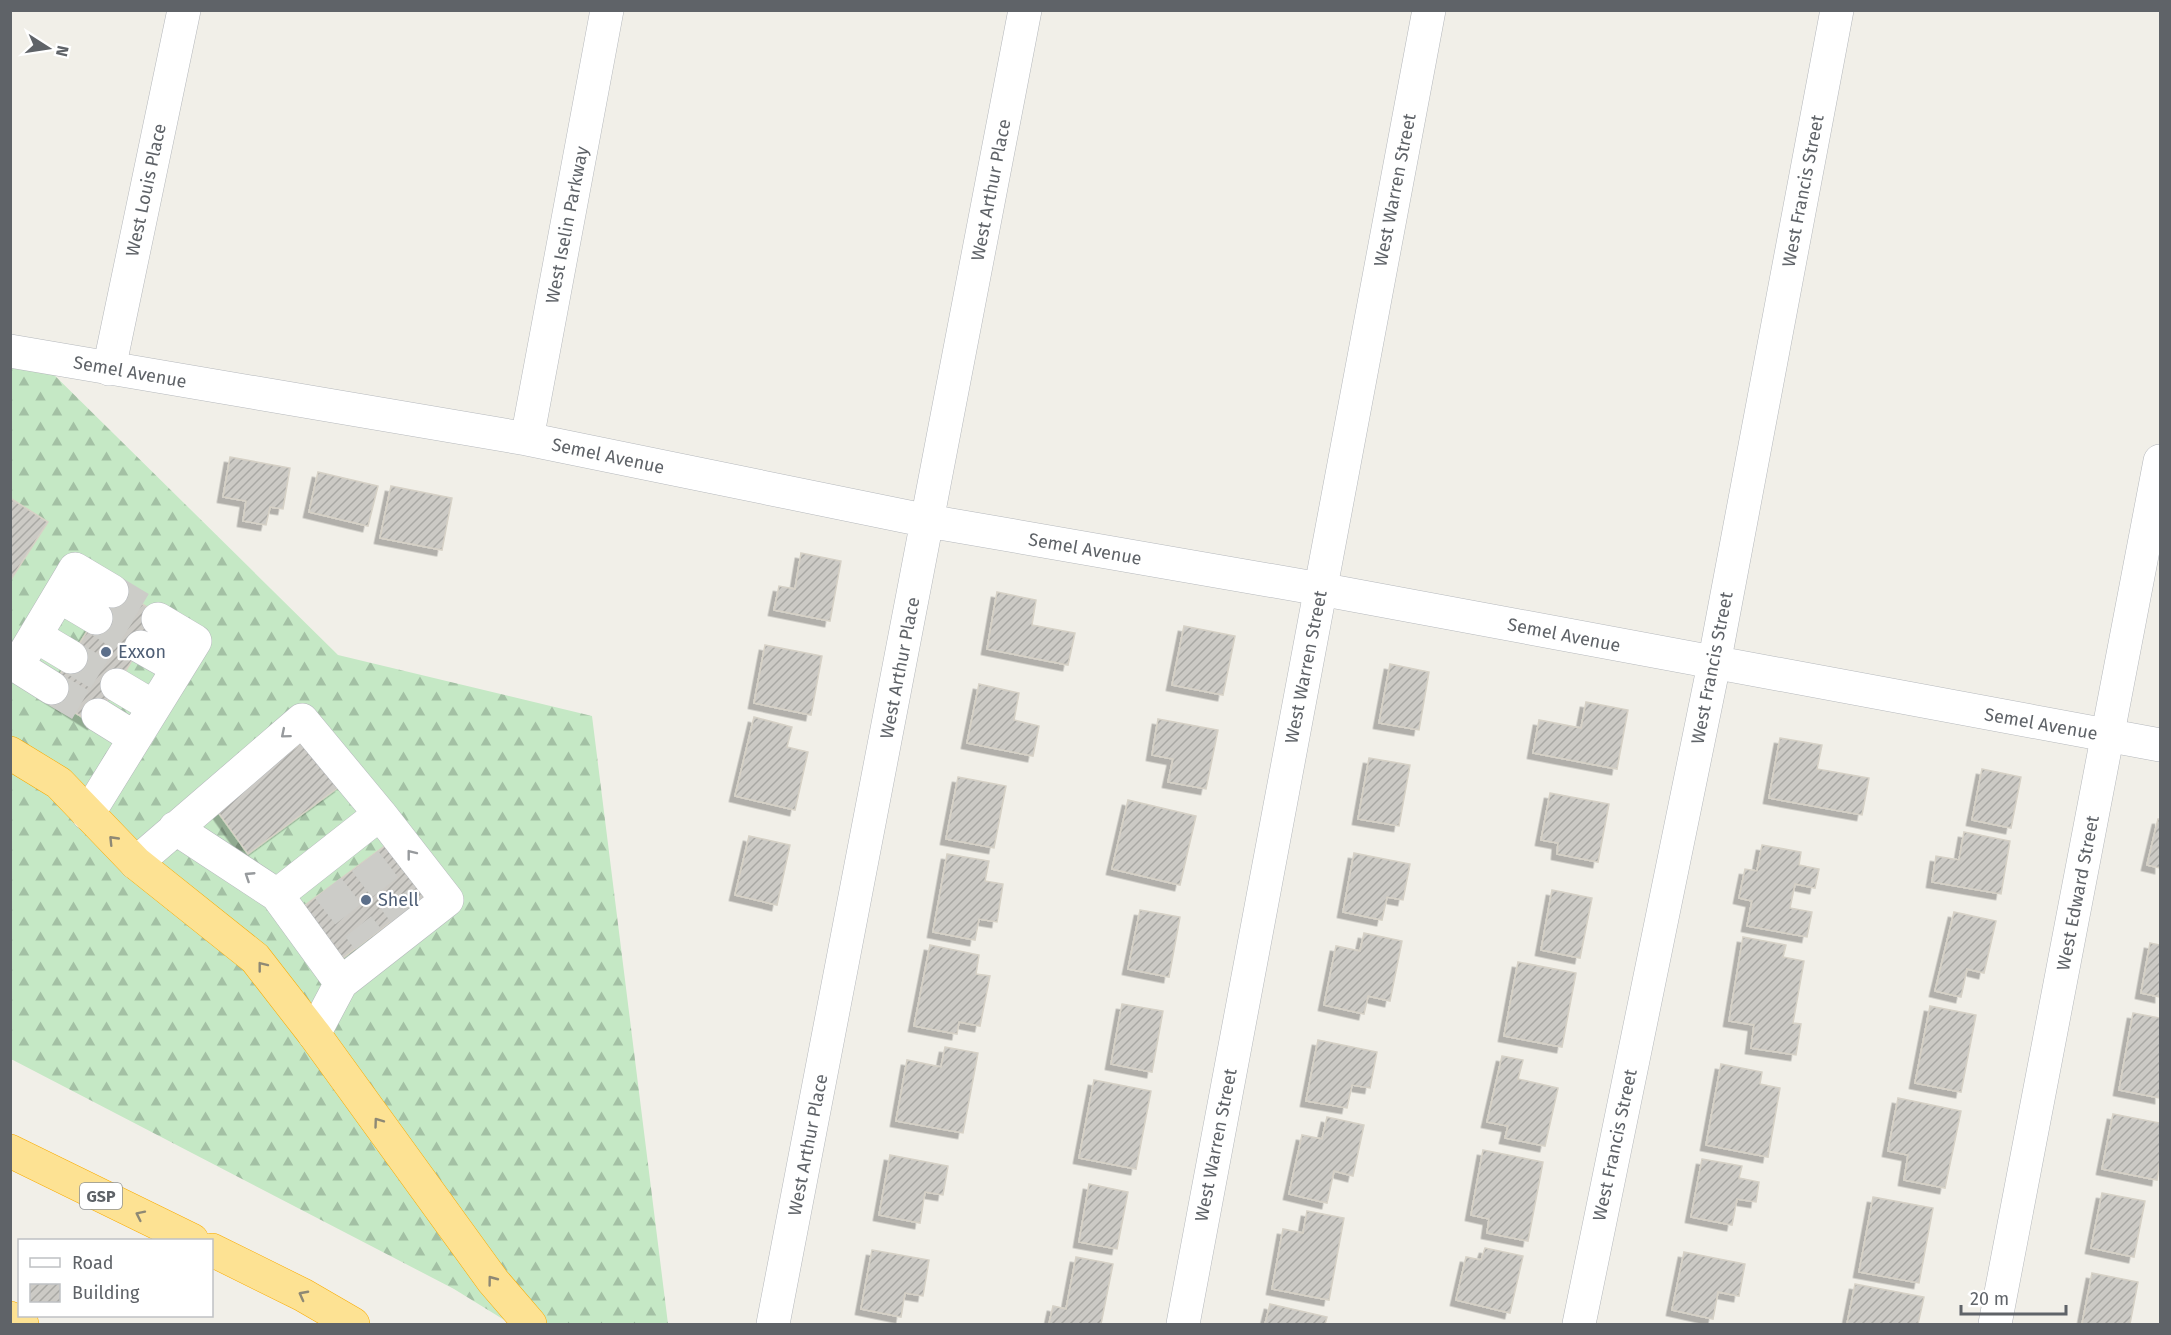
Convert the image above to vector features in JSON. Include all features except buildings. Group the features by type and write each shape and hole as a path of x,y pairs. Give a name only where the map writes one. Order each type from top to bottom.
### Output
{"highway":[{"path":"10,753 59,783 136,863 255,958 314,1034 493,1281 530,1324"},
{"name":"GSP","path":"10,1152 190,1239"},
{"path":"213,1250 303,1295 353,1324"},
{"path":"10,1318 22,1324"}],"street":[{"name":"West Louis Place","path":"109,369 184,10"},
{"name":"West Iselin Parkway","path":"527,439 607,10"},
{"name":"West Arthur Place","path":"773,1324 1025,10"},
{"name":"West Warren Street","path":"1183,1324 1429,10"},
{"name":"West Francis Street","path":"1579,1324 1714,664 1838,10"},
{"name":"Semel Avenue","path":"10,351 527,439 928,521 1320,589 2160,746"},
{"name":"West Edward Street","path":"1995,1324 2160,460"},
{"path":"52,688 14,665 36,636 75,569 104,605"},
{"path":"88,814 178,668 149,633"},
{"path":"36,636 71,657"},
{"path":"117,685 154,707"},
{"path":"98,716 135,738"},
{"path":"136,863 302,720 447,900 409,919 373,946 341,983 314,1034"},
{"path":"277,895 320,878 357,850 380,814"},
{"path":"175,828 277,895 341,983"}],"green space":[{"path":"10,356 41,362 338,655 592,716 668,1324 511,1324 454,1289 11,1059"}],"tunnel":[{"path":"112,591 158,619"},
{"path":"96,618 141,647"},
{"path":"71,657 117,685"},
{"path":"52,688 98,715"},
{"path":"365,861 404,912"},
{"path":"328,888 368,939"}],"place":[{"name":"Exxon","path":"106,652"},
{"name":"Shell","path":"366,900"}]}
